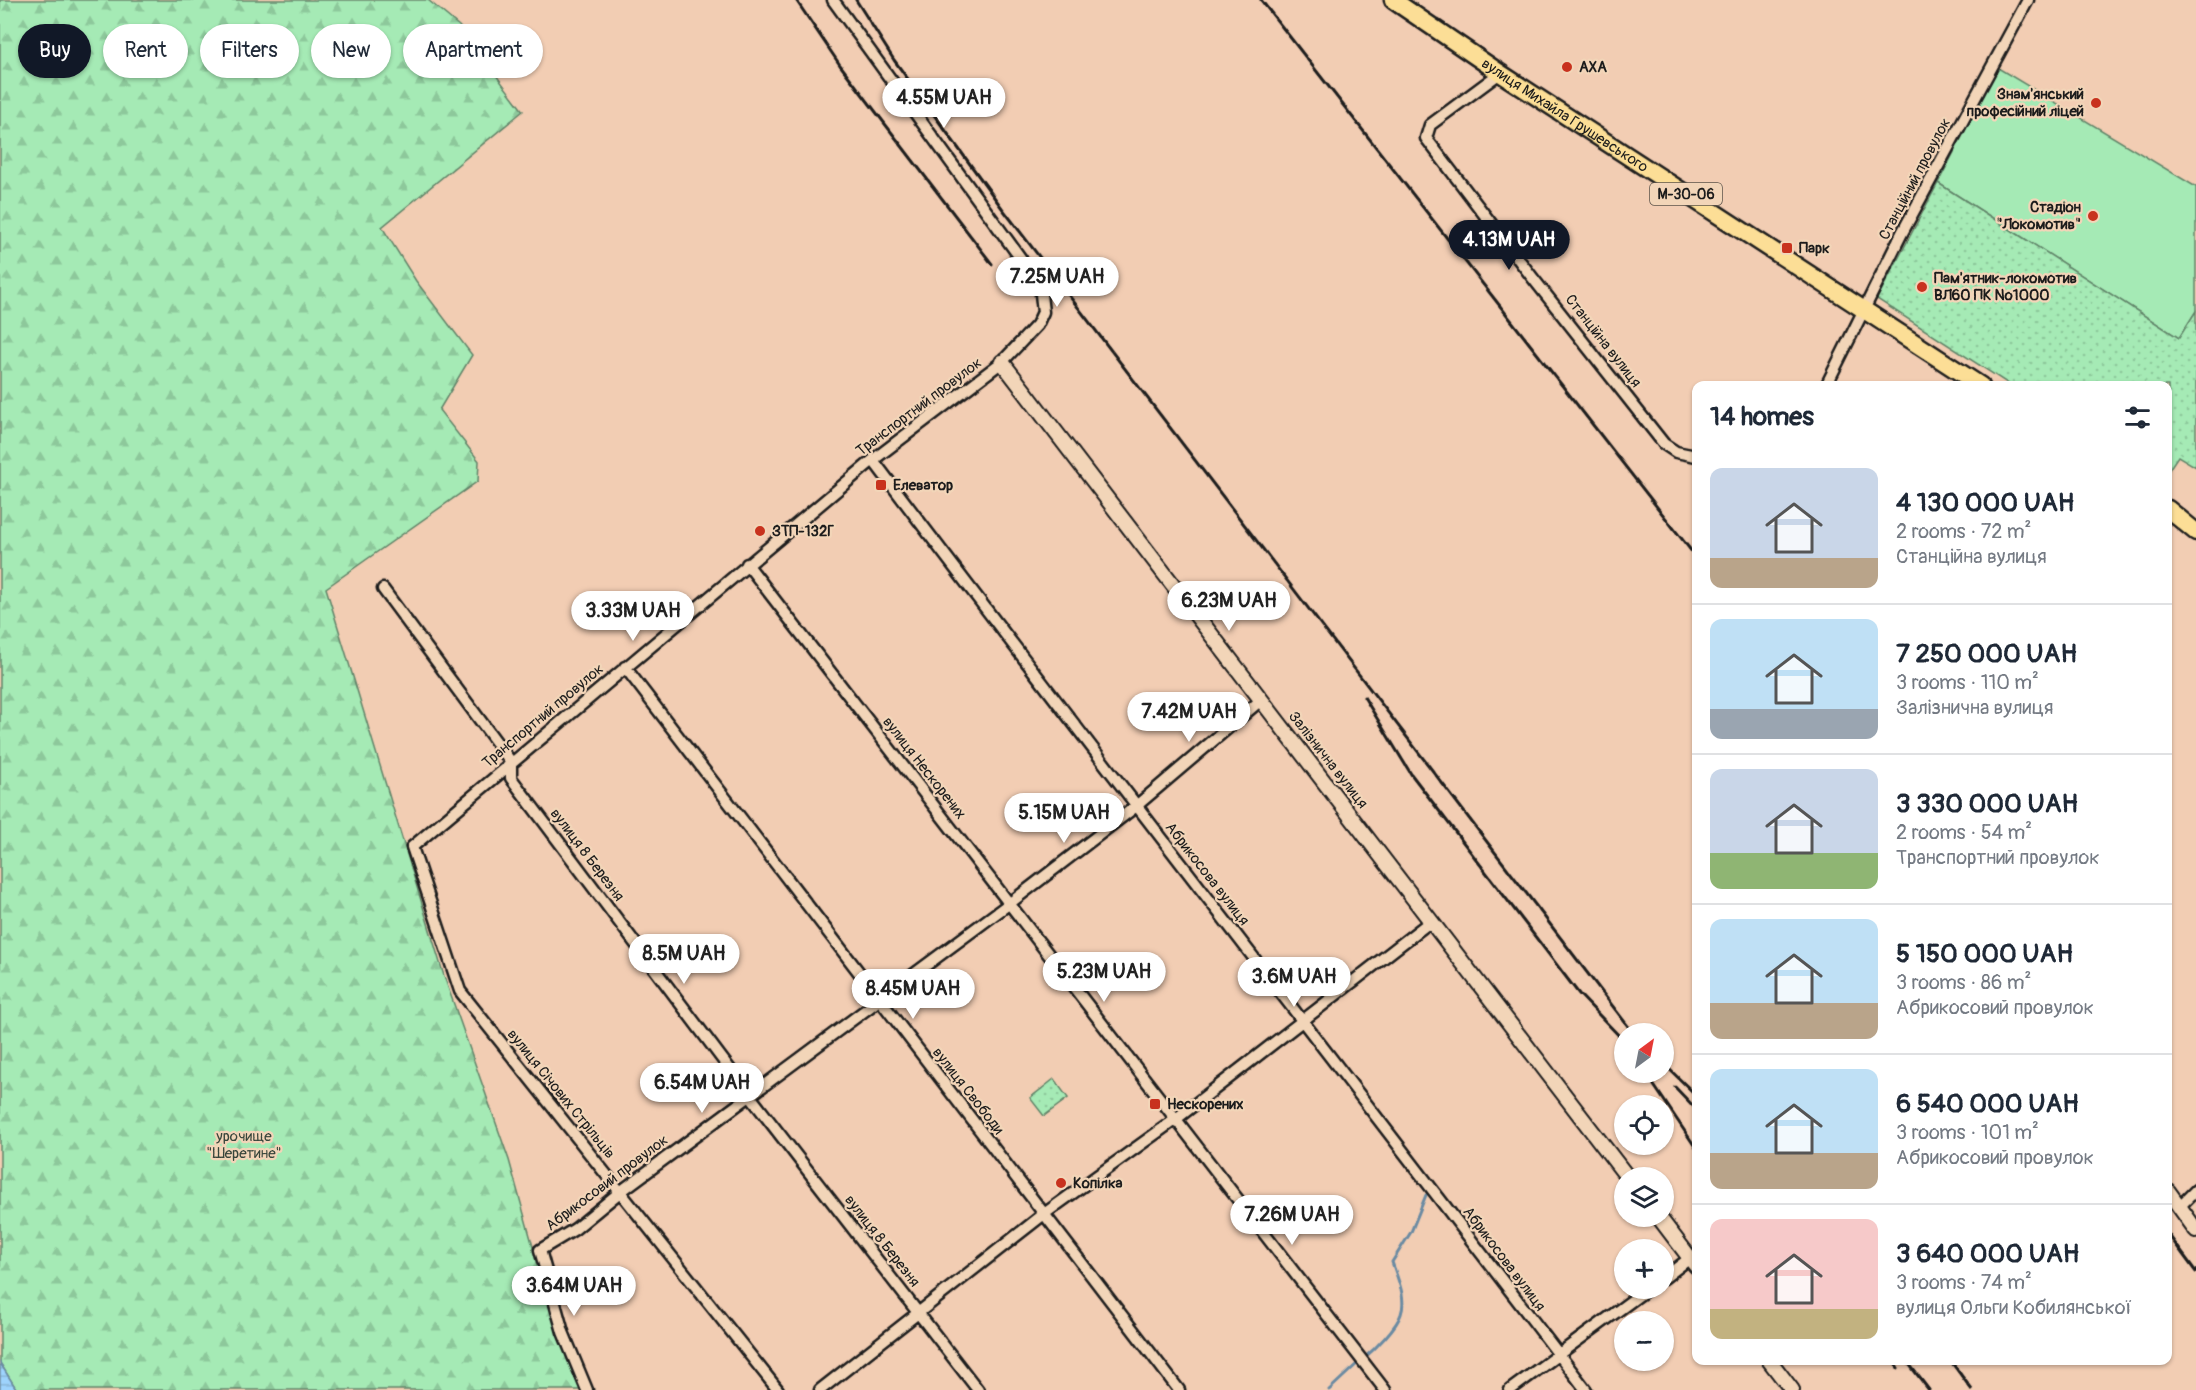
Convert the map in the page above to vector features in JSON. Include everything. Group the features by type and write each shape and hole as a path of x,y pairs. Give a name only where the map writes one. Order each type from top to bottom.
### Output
{"main road":[{"name":"вулиця Михайла Грушевського","path":"1393,0 1500,73 1973,381"},
{"path":"2172,512 2196,532"}],"street":[{"name":"Транспортний провулок","path":"412,847 873,460 1002,362 1037,325 1043,312 1040,285 832,0"},
{"name":"Станційний провулок","path":"1828,381 1863,309 2028,0"},
{"name":"Станційна вулиця","path":"1500,73 1430,125 1426,138 1532,278 1664,444 1676,452 1692,455"},
{"name":"Залізнична вулиця","path":"1002,362 1620,1167"},
{"name":"Абрикосова вулиця","path":"873,460 1135,807 1303,1019 1586,1390"},
{"name":"вулиця Нескорених","path":"747,564 1385,1390"},
{"name":"вулиця 8 Березня","path":"383,588 511,762 511,778 750,1096 978,1390"},
{"name":"вулиця Свободи","path":"625,667 1179,1390"},
{"name":"Абрикосовий провулок","path":"587,1390 563,1332 540,1250 575,1229 620,1192 1010,903 1135,807 1261,700"},
{"name":"вулиця Січових Стрільців","path":"412,847 460,991 778,1390"},
{"path":"820,1390 1044,1214 1176,1119 1431,921"},
{"path":"2179,1207 2196,1190"},
{"path":"2172,1197 2196,1230"},
{"path":"1666,1227 1692,1261"},
{"path":"1674,1272 1692,1263"},
{"path":"1509,1390 1634,1299"},
{"path":"1773,1365 1792,1390"}],"green space":[{"name":"урочище \"Шеретине\"","path":"0,0 428,0 457,24 403,24 403,78 498,78 523,111 382,227 416,281 472,355 439,410 479,461 478,481 326,588 444,976 509,1160 555,1326 582,1390 17,1390 0,1363"},
{"name":"Стадіон \"Локомотив\"","path":"1998,68 2196,187 2196,311 2179,338 1938,183"},
{"path":"1938,183 2179,338 2196,311 2196,467 2178,456 2172,465 2172,381 2004,381 1877,299"},
{"path":"1054,1079 1068,1098 1044,1116 1030,1098"}],"water":[{"path":"0,1363 17,1390 0,1390"}],"waterway":[{"path":"1364,1358 1390,1331 1401,1314 1402,1294 1392,1262 1411,1232 1426,1195"},
{"path":"1329,1390 1359,1362"}],"railway":[{"path":"796,0 840,65 992,264"},
{"path":"856,0 894,60 1002,208 1626,1023"},
{"path":"1261,0 1692,552"},
{"path":"1364,697 1411,774 1579,994 1614,1031"},
{"path":"1674,1074 1692,1091"},
{"path":"1652,1083 1692,1142"},
{"path":"1675,1087 1692,1105"},
{"path":"2172,1239 2196,1272"},
{"path":"1910,1365 1929,1390"},
{"path":"1954,1365 1972,1390"}],"place":[{"name":"AXA","path":"1567,67"},
{"name":"Знам'янський професійний ліцей","path":"2096,103"},
{"name":"Стадіон \"Локомотив\"","path":"2093,216"},
{"name":"Парк","path":"1787,248"},
{"name":"Пам'ятник-локомотив ВЛ60 ПК №1000","path":"1922,287"},
{"name":"Елеватор","path":"881,485"},
{"name":"ЗТП-132Г","path":"760,531"},
{"name":"Нескорених","path":"1155,1104"},
{"name":"Копілка","path":"1061,1183"}]}
